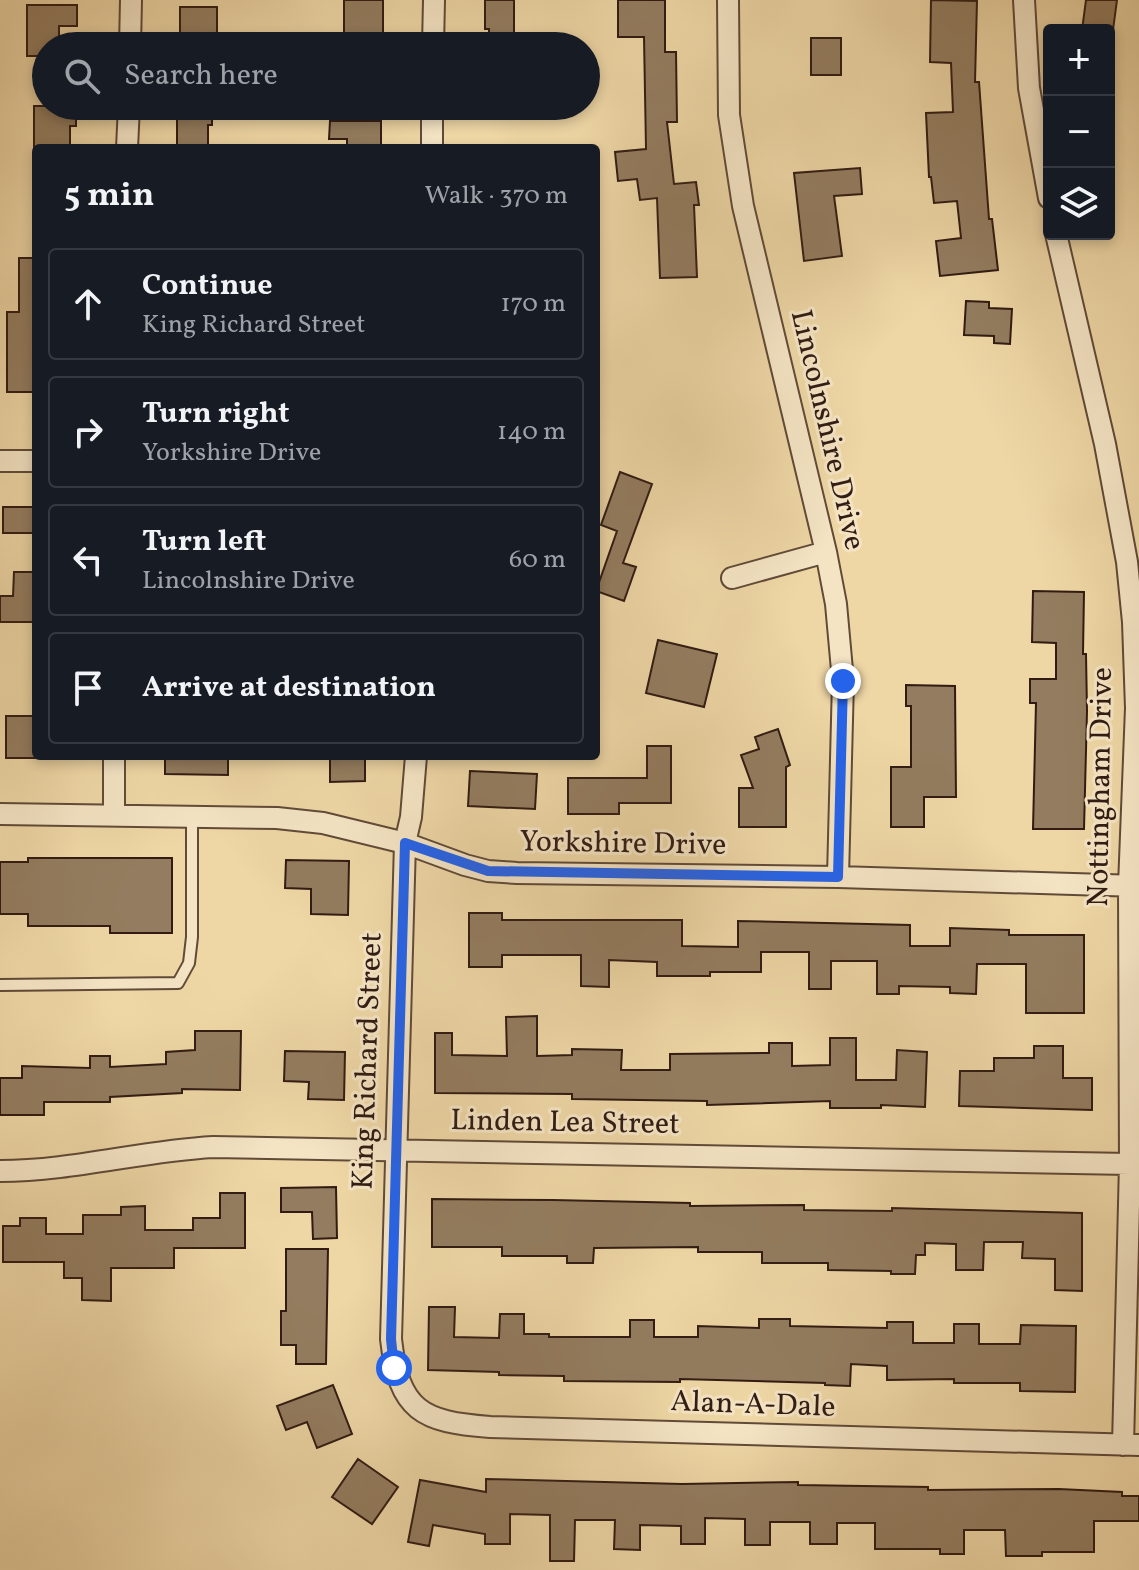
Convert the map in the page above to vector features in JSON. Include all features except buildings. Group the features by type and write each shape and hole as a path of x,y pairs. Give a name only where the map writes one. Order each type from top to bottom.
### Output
{"street":[{"path":"130,32 131,0"},
{"path":"433,32 434,0"},
{"name":"Lincolnshire Drive","path":"728,0 729,115 743,206 836,604 843,681 838,877"},
{"path":"1024,0 1029,88 1044,168"},
{"path":"127,144 128,120"},
{"path":"432,120 432,144"},
{"name":"Nottingham Drive","path":"1057,240 1105,444 1127,562 1136,708 1130,1164 1131,1445"},
{"path":"0,461 32,461"},
{"path":"732,578 826,552"},
{"path":"114,760 114,814"},
{"name":"King Richard Street","path":"394,1368 391,1339 405,843 411,817 416,760"},
{"name":"Yorkshire Drive","path":"0,814 192,815 323,823 405,843 488,871 1134,886"},
{"name":"Linden Lea Street","path":"0,1171 92,1165 175,1149 201,1148 1130,1164"},
{"name":"Alan-A-Dale","path":"394,1368 403,1392 427,1415 446,1423 469,1426 1131,1445"}],"lane":[{"path":"0,985 178,983 189,963 192,815"}],"route":[{"path":"394,1368 391,1339 405,843 488,871 838,877 843,681"}]}
